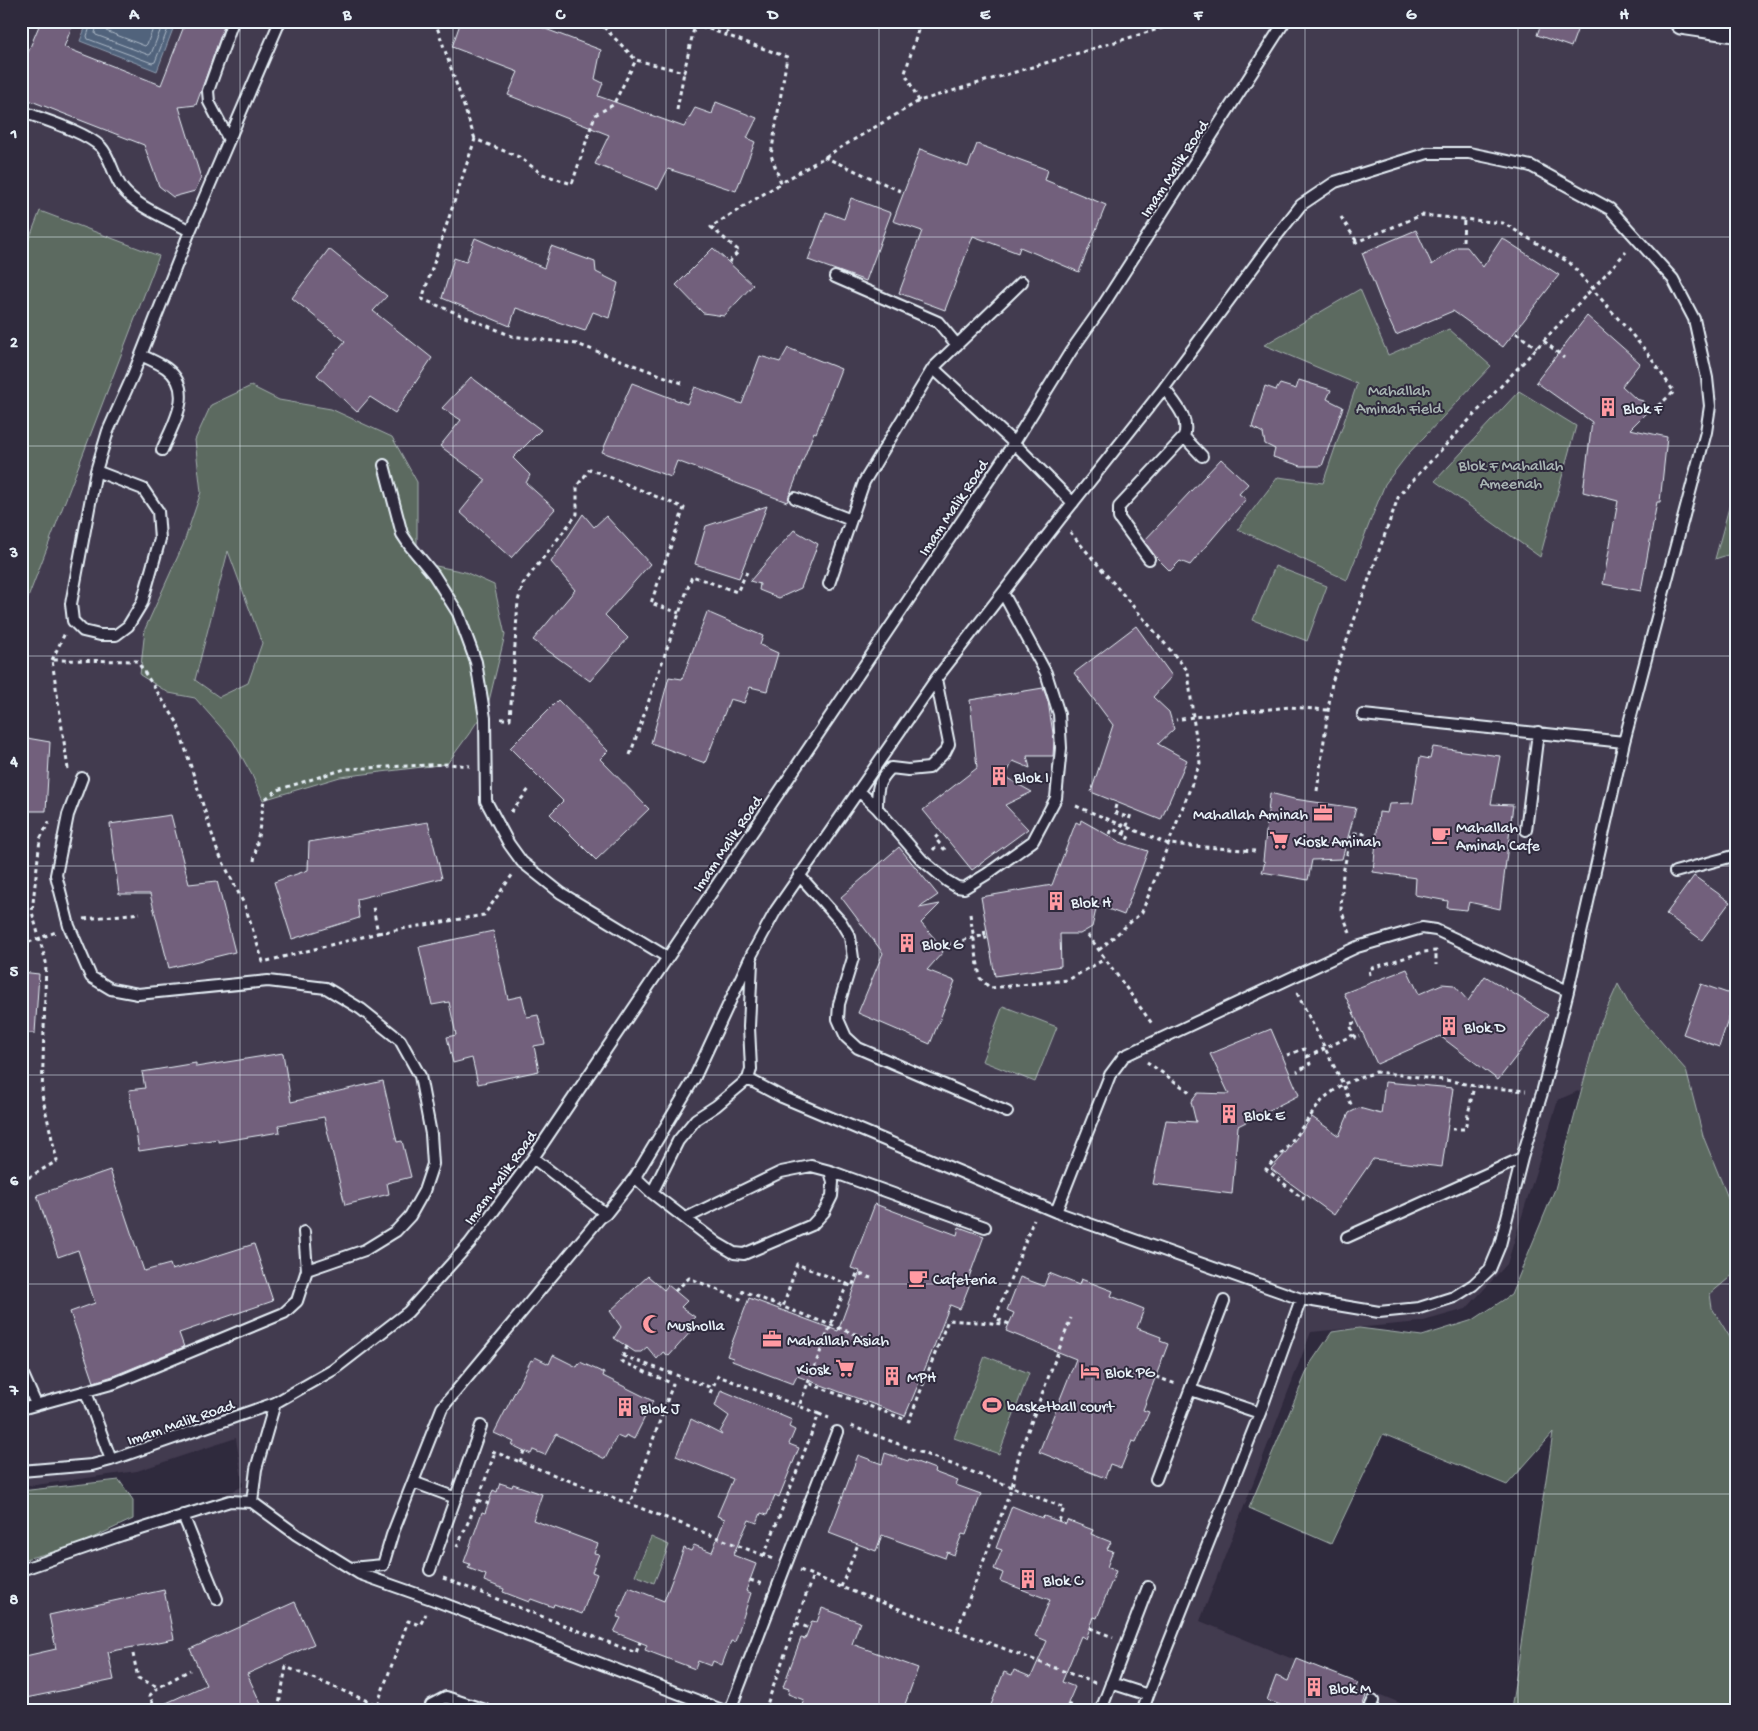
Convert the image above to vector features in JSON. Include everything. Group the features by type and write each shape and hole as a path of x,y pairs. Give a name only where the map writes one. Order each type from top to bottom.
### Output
{"street":[{"path":"1683,21 1737,29"}],"lane":[{"path":"229,140 209,102 208,92 233,21"},
{"path":"96,471 143,489 158,511 160,540 142,603 128,626 116,635 100,635 83,631 72,621 71,604 96,471 108,431 141,355 190,231 280,21"},
{"name":"Imam Malik Road","path":"21,1471 92,1465 112,1460 275,1403 333,1370 408,1312 470,1243 533,1158 1014,443 1071,351 1100,310 1286,21"},
{"path":"21,111 91,139 103,149 122,187 134,200 190,231"},
{"path":"351,1568 383,1565 392,1535 442,1408 635,1177 694,1079 752,954 776,910 799,875 936,679 1164,388 1275,238 1301,206 1335,182 1428,153 1469,153 1531,166 1610,209 1673,279 1694,319 1707,378 1710,406 1706,432 1624,742 1568,991 1500,1245 1490,1269 1473,1285 1454,1297 1419,1308 1379,1312 1301,1299 1056,1212 782,1098 748,1079"},
{"path":"835,277 938,322 957,345"},
{"path":"829,584 864,482 933,368 1022,282"},
{"path":"141,355 166,368 177,379 182,397 180,408 162,450"},
{"path":"933,368 1014,443 1073,503"},
{"path":"1149,559 1119,518 1119,507 1184,437 1187,426 1183,416 1164,388"},
{"path":"1184,437 1202,456"},
{"path":"384,465 402,534 434,575 458,613 476,662 485,718 486,801 509,844 522,862 561,893 667,957"},
{"path":"795,498 851,520"},
{"path":"859,791 922,860 957,887 964,888 1034,842 1056,798 1061,748 1059,714 1046,673 1003,594"},
{"path":"876,808 877,788 882,777 891,768 908,770 929,768 945,752 949,744 936,679"},
{"path":"1363,715 1624,742"},
{"path":"1526,830 1538,732"},
{"path":"82,778 68,815 56,875 69,926 91,977 111,989 138,994 268,981 326,988 361,1008 400,1040 420,1076 431,1134 433,1164 424,1191 410,1216 396,1231 365,1250 307,1270"},
{"path":"1676,872 1737,854"},
{"path":"799,875 840,922 850,937 854,958 839,1004 838,1019 846,1037 858,1048 1006,1112"},
{"path":"1056,1212 1110,1075 1124,1056 1358,947 1422,928 1436,930 1568,991"},
{"path":"652,1193 678,1141 696,1119 748,1079 751,1069 749,1027 752,954"},
{"path":"533,1158 606,1214"},
{"path":"1347,1238 1522,1158"},
{"path":"686,1218 782,1172 811,1166 830,1171 985,1227"},
{"path":"635,1177 652,1193 718,1243 734,1253 744,1254 812,1225 824,1212 832,1196 833,1182 830,1171"},
{"path":"21,1409 115,1383 284,1313 297,1301 307,1270 304,1232"},
{"path":"1143,1710 1260,1413 1301,1299"},
{"path":"1156,1479 1224,1301"},
{"path":"21,1370 36,1404"},
{"path":"1191,1390 1260,1413"},
{"path":"86,1392 112,1460"},
{"path":"252,1502 256,1469 275,1403"},
{"path":"430,1570 481,1426"},
{"path":"730,1710 838,1426"},
{"path":"412,1482 456,1498"},
{"path":"21,1570 230,1500 252,1502 297,1535 360,1574 434,1600 722,1710"},
{"path":"183,1515 217,1599"},
{"path":"1101,1710 1148,1587"},
{"path":"1111,1684 1148,1695"},
{"path":"429,1710 431,1705 446,1697 485,1710"}],"path":[{"path":"435,21 475,139 422,300 512,336 577,344 682,383"},
{"path":"598,21 636,60 684,72"},
{"path":"726,35 731,21"},
{"path":"919,21 919,27 905,73 919,101"},
{"path":"729,262 738,251 711,227 919,101 1185,21"},
{"path":"677,110 695,24 788,57 771,155 781,183"},
{"path":"475,139 519,157 542,174 572,184 595,116 613,105 636,60"},
{"path":"824,157 903,192"},
{"path":"1341,217 1356,242 1422,215 1503,223 1570,263 1648,352 1674,392 1653,410"},
{"path":"1463,242 1464,219"},
{"path":"1317,791 1332,682 1399,495 1626,252"},
{"path":"1516,333 1537,348"},
{"path":"1544,341 1564,358"},
{"path":"485,718 510,719 518,601 523,584 577,514 577,486 590,469 684,508 651,603 679,614"},
{"path":"1060,519 1188,671 1200,763 1142,912 1099,950"},
{"path":"630,755 692,576 737,592 747,572"},
{"path":"66,778 68,769 52,660 72,621"},
{"path":"52,660 137,661 177,722 217,850 245,906 263,962 378,933 484,915 522,862"},
{"path":"1176,720 1290,706 1327,710"},
{"path":"254,861 264,800 277,790 345,768 448,764 486,767"},
{"path":"514,818 510,811 530,788"},
{"path":"1116,805 1114,812 1129,818"},
{"path":"1076,806 1168,844 1255,851"},
{"path":"1124,834 1131,814"},
{"path":"21,1177 26,1179 57,1161 42,1095 46,962 32,912 40,839 49,822"},
{"path":"1110,834 1112,829 1129,836 1127,840"},
{"path":"938,835 935,838 944,849 947,845"},
{"path":"373,907 378,933"},
{"path":"86,919 140,913"},
{"path":"970,914 980,978 990,988 1068,980 1105,959"},
{"path":"986,929 984,929 988,942"},
{"path":"21,945 54,933"},
{"path":"940,946 985,935"},
{"path":"1088,935 1158,1031"},
{"path":"1370,975 1369,969 1423,952 1436,951 1436,965"},
{"path":"1290,978 1352,1106"},
{"path":"1355,1022 1350,1024 1353,1035 1355,1038 1359,1036"},
{"path":"1307,1057 1353,1035"},
{"path":"1287,1055 1304,1049 1310,1064 1297,1072"},
{"path":"1133,1052 1191,1093"},
{"path":"1304,1196 1303,1199 1266,1169 1284,1151 1324,1098 1343,1084 1376,1072 1452,1081 1474,1086 1542,1092"},
{"path":"1452,1129 1466,1129 1474,1086"},
{"path":"808,1383 909,1421 948,1320 1009,1324 995,1318 1036,1215"},
{"path":"783,1307 797,1264 852,1287 857,1273 871,1278"},
{"path":"675,1291 689,1278 740,1299 743,1291 876,1342"},
{"path":"799,1406 847,1284"},
{"path":"957,1630 1012,1487 1019,1454 1071,1318"},
{"path":"825,1340 836,1344"},
{"path":"627,1346 621,1361 673,1384 630,1504"},
{"path":"623,1356 712,1388"},
{"path":"1148,1374 1191,1390"},
{"path":"710,1393 718,1376 820,1414 838,1426"},
{"path":"764,1556 820,1414"},
{"path":"847,1425 1064,1508 1059,1522"},
{"path":"520,1462 524,1451"},
{"path":"455,1553 478,1500 495,1452"},
{"path":"478,1500 489,1504"},
{"path":"841,1587 858,1544"},
{"path":"377,1705 408,1621 420,1625 434,1600 447,1570"},
{"path":"765,1710 813,1575"},
{"path":"443,1579 636,1653 640,1642"},
{"path":"796,1623 809,1628"},
{"path":"133,1654 138,1678 158,1687"},
{"path":"278,1710 286,1667 389,1710"},
{"path":"157,1710 150,1696 158,1687 190,1670"},
{"path":"1068,1704 1083,1710"}],"shaded area":[{"path":"21,21 1737,21 1737,1448 1607,1078 1558,1100 1507,1264 1466,1309 1420,1322 1311,1332 1200,1621 1417,1710 21,1710 21,1567 214,1501 243,1486 236,1438 137,1471 21,1487"}],"green space":[{"path":"40,211 159,256 21,616 21,260"},
{"name":"Mahallah Aminah Field","path":"1360,289 1388,355 1449,329 1491,366 1408,454 1385,484 1347,580 1238,529 1278,477 1323,483 1357,384 1264,345"},
{"path":"251,386 279,400 331,409 392,437 417,482 417,562 465,572 494,585 505,635 488,705 447,764 340,777 263,800 252,775 233,741 195,698 169,693 140,675 145,629 183,545 201,492 195,440 211,405","holes":["228,551 262,643 248,683 219,697 195,680"]},
{"name":"Blok F Mahallah Ameenah","path":"1519,391 1576,426 1540,557 1435,481"},
{"path":"1737,478 1737,552 1715,559"},
{"path":"1275,566 1327,586 1307,641 1253,620"},
{"path":"1618,984 1630,1006 1686,1070 1703,1136 1731,1205 1735,1273 1710,1294 1712,1308 1737,1349 1737,1710 1511,1710 1553,1433 1507,1485 1383,1434 1331,1544 1249,1508 1310,1364 1332,1332 1359,1328 1422,1336 1473,1320 1511,1295 1555,1189 1598,1028"},
{"path":"1003,1006 1057,1027 1035,1082 982,1061"},
{"name":"basketball court","path":"985,1356 1029,1373 999,1454 954,1438"},
{"path":"119,1480 133,1500 133,1519 73,1547 21,1560 21,1491"},
{"path":"651,1537 669,1545 654,1583 635,1575"}],"water":[{"path":"88,21 176,21 157,71 80,41"}],"building":[{"path":"41,21 74,21 64,47 161,85 186,21 226,21 196,105 179,107 201,178 195,191 173,197 159,186 144,145 21,97 21,69"},
{"path":"461,21 546,21 543,28 601,50 595,79 603,83 598,96 684,127 695,108 712,114 716,102 757,118 747,138 755,142 736,191 668,169 658,189 595,164 609,135 508,95 518,72 452,47"},
{"path":"1542,21 1569,21 1579,25 1571,47 1537,35"},
{"path":"977,144 1048,170 1045,180 1106,205 1079,272 1020,247 1018,253 973,236 945,310 899,293 922,231 893,221 920,149 968,167"},
{"path":"851,198 891,213 866,281 808,260 826,212 844,219"},
{"path":"1416,230 1432,265 1457,247 1467,247 1483,267 1502,238 1559,275 1503,347 1453,311 1396,335 1362,253"},
{"path":"475,238 544,268 551,246 595,262 596,272 618,283 609,318 593,312 585,331 516,308 510,326 442,298 454,258 466,262"},
{"path":"713,248 753,285 724,316 703,313 676,285"},
{"path":"329,249 387,296 373,311 432,358 395,413 370,397 357,412 317,375 345,341 292,298"},
{"name":"Blok F","path":"1587,316 1640,363 1622,386 1636,399 1643,401 1646,413 1630,429 1667,437 1660,502 1657,502 1641,591 1603,584 1618,501 1583,492 1592,422 1536,382"},
{"path":"788,348 841,369 787,502 677,461 671,477 602,452 632,383 687,404 695,387 742,404 760,356 780,362"},
{"path":"471,377 541,430 513,458 530,475 526,483 555,509 511,558 460,512 486,480 440,446 461,420 442,408"},
{"path":"1299,380 1331,390 1327,399 1343,407 1322,466 1301,466 1273,457 1275,449 1265,444 1263,433 1252,427 1265,386 1276,390 1280,384 1296,389"},
{"path":"1221,459 1248,484 1239,494 1246,499 1190,565 1180,561 1170,571 1155,556 1144,541"},
{"path":"767,506 739,578 695,564 706,526"},
{"path":"583,514 594,527 606,516 650,564 605,615 628,638 590,681 533,640 575,590 551,562"},
{"path":"794,530 818,544 801,588 779,598 759,590 760,584 750,581"},
{"path":"707,612 763,636 760,645 778,653 767,691 750,687 744,703 730,699 705,763 651,743 669,677 682,679"},
{"path":"1136,626 1172,676 1153,697 1169,712 1174,729 1158,744 1187,760 1161,820 1091,792 1113,725 1074,673"},
{"name":"Blok I","path":"1043,688 1048,701 1054,740 1053,756 1027,756 1030,768 1013,761 1005,777 1032,792 1005,805 1028,829 972,870 923,810 977,768 970,700"},
{"path":"558,700 608,751 600,759 649,809 596,860 550,814 563,801 510,748"},
{"path":"21,737 50,742 46,811 21,811"},
{"name":"Mahallah Aminah Cafe","path":"1433,747 1500,756 1491,804 1513,805 1500,909 1469,902 1467,910 1447,908 1448,901 1415,895 1416,878 1373,872 1379,812 1387,813 1389,804 1413,803 1420,757 1430,759"},
{"path":"1270,793 1294,799 1356,808 1342,859 1312,860 1308,880 1262,872 1265,862 1263,861"},
{"path":"171,815 189,884 217,881 235,952 169,968 150,894 119,894 110,824"},
{"name":"Blok H","path":"1081,820 1120,842 1148,851 1124,915 1097,905 1092,927 1080,934 1060,934 1061,966 995,976 981,897 1052,885 1076,822 1080,824"},
{"path":"428,822 442,878 357,899 359,918 292,939 274,882 308,870 309,842"},
{"name":"Blok G","path":"899,847 938,895 919,908 940,904 921,923 936,940 943,952 927,970 955,981 930,1044 858,1013 883,953 841,897"},
{"path":"1694,876 1730,902 1702,940 1666,914"},
{"path":"493,931 508,999 522,996 527,1017 538,1015 545,1044 534,1046 539,1071 478,1084 472,1058 453,1063 447,1037 456,1035 449,1002 432,1005 419,947"},
{"name":"Blok D","path":"1407,969 1419,994 1442,984 1454,985 1468,1001 1485,976 1548,1015 1498,1080 1440,1036 1377,1064 1344,993"},
{"path":"21,972 39,974 35,1033 21,1033"},
{"path":"1701,984 1736,996 1719,1047 1683,1034"},
{"name":"Blok E","path":"1271,1029 1299,1095 1238,1126 1232,1194 1153,1184 1166,1120 1196,1122 1191,1102 1198,1093 1229,1094 1210,1054"},
{"path":"283,1053 291,1102 383,1081 397,1142 402,1141 411,1177 387,1183 389,1194 345,1205 324,1117 279,1125 280,1132 218,1142 218,1139 139,1151 129,1090 145,1088 142,1072 196,1063 196,1067"},
{"path":"1385,1082 1453,1088 1442,1167 1373,1159 1334,1215 1271,1169 1312,1117 1339,1136 1349,1113 1359,1108 1381,1114"},
{"path":"110,1170 144,1271 170,1264 172,1270 254,1244 273,1301 179,1333 184,1347 94,1382 70,1312 95,1303 78,1250 58,1257 37,1195"},
{"path":"875,1204 957,1235 959,1227 984,1236 968,1280 971,1281 960,1309 950,1305 905,1416 797,1376 793,1384 732,1361 733,1358 727,1356 749,1298 838,1331 860,1271 851,1268"},
{"path":"1049,1273 1079,1285 1081,1279 1113,1291 1111,1296 1144,1309 1137,1328 1161,1337 1160,1341 1168,1344 1143,1410 1149,1412 1136,1442 1132,1441 1121,1468 1110,1464 1105,1478 1039,1452 1076,1359 1006,1331 1014,1313 1007,1310 1020,1277 1044,1286"},
{"path":"648,1276 664,1290 668,1285 687,1301 681,1307 695,1317 687,1324 693,1329 669,1356 663,1352 657,1359 647,1347 641,1352 635,1352 614,1338 621,1327 610,1311"},
{"name":"Blok J","path":"553,1355 577,1367 580,1362 604,1373 603,1376 653,1401 634,1439 626,1435 624,1439 617,1436 605,1459 556,1434 545,1455 533,1450 531,1454 512,1445 514,1442 494,1433 531,1360 533,1361 535,1357 549,1364"},
{"path":"721,1390 792,1420 789,1427 795,1430 789,1444 799,1448 779,1497 775,1495 767,1515 761,1513 757,1523 749,1520 733,1555 756,1564 746,1591 751,1593 735,1642 731,1641 722,1665 713,1661 711,1666 698,1661 695,1669 645,1650 647,1645 614,1632 621,1618 617,1617 629,1587 664,1601 684,1548 691,1551 694,1545 712,1552 725,1519 717,1516 733,1479 676,1456 691,1419 722,1435 720,1432 729,1416 715,1406"},
{"path":"885,1453 908,1461 909,1459 935,1469 934,1472 958,1481 956,1485 981,1494 966,1535 962,1534 954,1555 947,1552 945,1558 882,1535 876,1551 829,1533 858,1455 882,1464"},
{"path":"500,1483 512,1487 513,1484 542,1494 533,1520 598,1544 594,1553 599,1554 592,1572 597,1574 582,1614 554,1604 553,1607 531,1599 529,1602 503,1592 504,1589 484,1581 486,1575 468,1568 470,1564 464,1562 482,1512 485,1513 493,1490 497,1492"},
{"name":"Blok C","path":"1012,1506 1042,1518 1044,1516 1066,1524 1067,1520 1093,1530 1091,1534 1111,1542 1107,1549 1113,1551 1107,1567 1116,1571 1097,1618 1094,1617 1086,1639 1081,1636 1062,1682 1075,1687 1065,1710 989,1710 1004,1672 1012,1675 1014,1670 1031,1677 1047,1641 1035,1636 1050,1600 1000,1581 1003,1573 994,1569 1002,1550 996,1548"},
{"path":"164,1590 174,1639 108,1652 114,1680 21,1699 21,1657 56,1649 49,1615"},
{"path":"295,1602 314,1644 247,1674 261,1704 249,1710 151,1710 206,1685 190,1649"},
{"path":"822,1608 860,1622 852,1644 918,1668 903,1710 800,1710 804,1700 788,1694 789,1689 783,1687 801,1638 805,1639 812,1621 817,1622"},
{"name":"Blok M","path":"1297,1659 1358,1683 1354,1691 1366,1696 1361,1710 1279,1710 1280,1705 1267,1700 1276,1676 1288,1681"}],"place":[{"name":"Blok F","path":"1608,407"},
{"name":"Blok I","path":"999,776"},
{"name":"Mahallah Aminah","path":"1323,813"},
{"name":"Mahallah Aminah Cafe","path":"1441,835"},
{"name":"Kiosk Aminah","path":"1279,840"},
{"name":"Blok H","path":"1056,901"},
{"name":"Blok G","path":"907,943"},
{"name":"Blok D","path":"1449,1026"},
{"name":"Blok E","path":"1229,1114"},
{"name":"Cafeteria","path":"918,1278"},
{"name":"Musholla","path":"652,1324"},
{"name":"Mahallah Asiah","path":"772,1339"},
{"name":"Kiosk","path":"845,1368"},
{"name":"Blok PG","path":"1090,1371"},
{"name":"MPH","path":"892,1376"},
{"name":"basketball court","path":"992,1405"},
{"name":"Blok J","path":"625,1407"},
{"name":"Blok C","path":"1028,1579"},
{"name":"Blok M","path":"1314,1687"}]}
